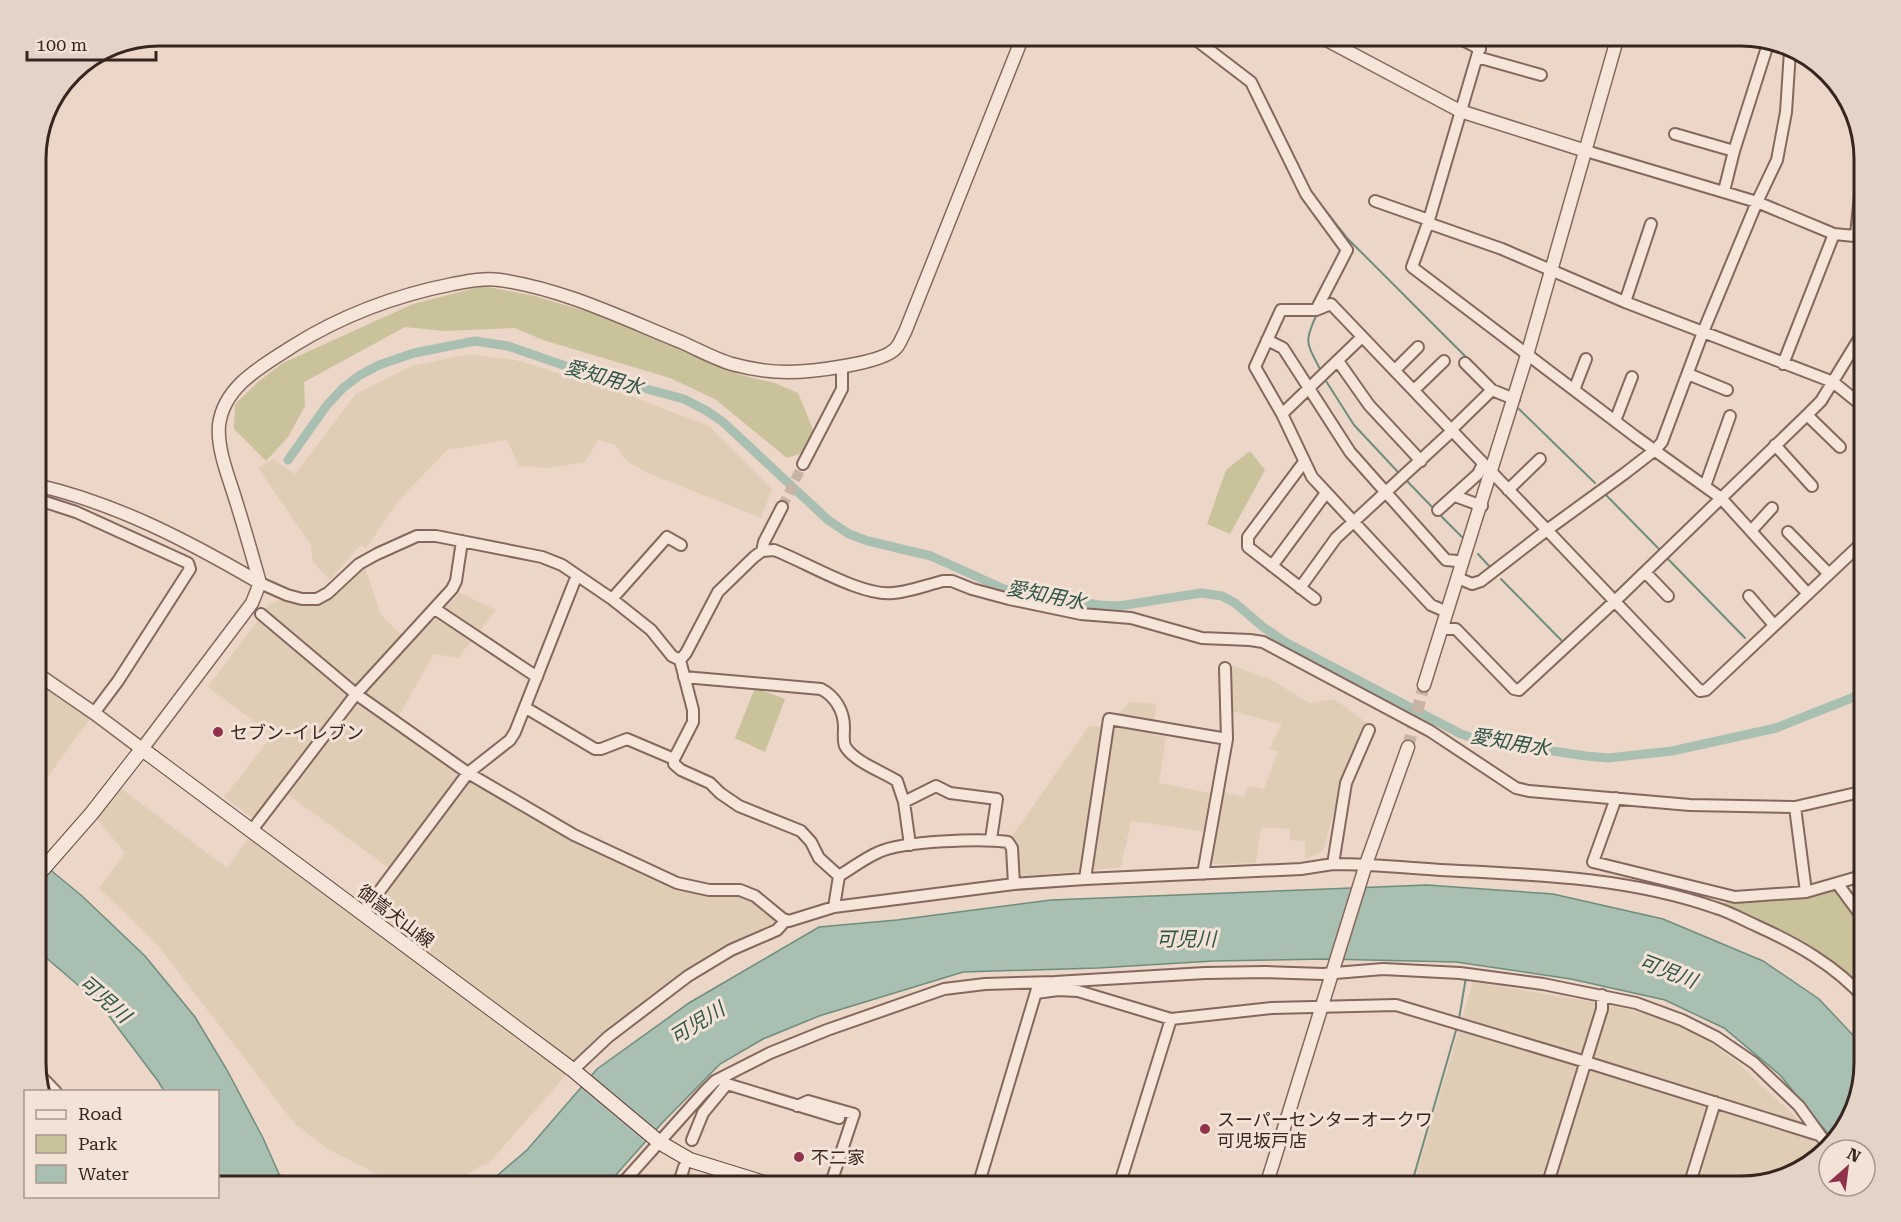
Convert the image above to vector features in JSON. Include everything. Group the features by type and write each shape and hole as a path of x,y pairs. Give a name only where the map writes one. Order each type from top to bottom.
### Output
{"main road":[{"name":"御嵩犬山線","path":"142,749 573,1070 659,1142 690,1160 742,1176"},
{"path":"47,864 98,806 142,749"}],"street":[{"path":"47,681 142,749 252,603 260,583 222,455 219,426 225,404 231,393 242,382 300,342 386,301 467,282 499,280 557,293 602,309 732,364 756,369 789,372 842,366 877,359 895,350 905,332 1019,46"},
{"path":"1204,46 1251,82 1306,194 1347,250 1316,309"},
{"path":"1338,46 1460,111 1724,191 1834,234 1854,236"},
{"path":"1469,46 1478,53 1540,75"},
{"path":"1480,46 1412,267 1721,498 1808,594"},
{"path":"1424,685 1482,506 1487,468 1514,399 1615,46"},
{"path":"1724,191 1734,151 1766,49"},
{"path":"1268,340 1283,348 1350,452 1385,493 1446,560 1456,561 1459,572 1472,584 1480,581 1662,442 1703,332 1777,160 1786,112 1790,57"},
{"path":"1675,134 1734,151"},
{"path":"1375,201 1502,249 1625,302 1833,382 1854,399"},
{"path":"1625,302 1650,224"},
{"path":"1783,364 1834,234"},
{"path":"1447,612 1431,605 1312,477 1282,414 1255,367 1281,310 1316,309 1331,304 1700,691 1706,690 1854,550"},
{"path":"1282,414 1362,337"},
{"path":"1395,370 1418,347"},
{"path":"1443,629 1456,629 1514,689 1519,690 1615,601 1821,401 1854,347"},
{"path":"1574,390 1586,359"},
{"path":"1338,361 1370,405 1421,461"},
{"path":"1414,390 1444,362"},
{"path":"1465,363 1492,390 1514,399"},
{"path":"803,464 842,389 842,366"},
{"path":"1688,374 1727,390"},
{"path":"1615,421 1632,377"},
{"path":"1300,588 1336,538 1421,461 1492,390"},
{"path":"1807,415 1840,447"},
{"path":"1705,486 1730,416"},
{"path":"1775,445 1812,486"},
{"path":"1508,490 1540,459"},
{"path":"1304,462 1248,537 1248,547 1315,599"},
{"path":"1438,510 1487,468"},
{"path":"47,489 123,512 199,549 260,583 302,599 317,599 328,594 359,564 417,536 436,536 542,558 562,565 612,599 651,630 672,656 680,660"},
{"path":"1272,566 1326,493"},
{"path":"1455,496 1482,506"},
{"path":"47,503 76,512 188,563 190,569 118,681 94,713"},
{"path":"680,660 686,653 718,592 762,550 782,507"},
{"path":"1751,531 1772,508"},
{"path":"1788,532 1829,574"},
{"path":"612,599 667,537 681,545"},
{"path":"252,830 356,694 452,589 456,581 462,541"},
{"path":"762,550 774,550 862,588 881,593 892,593 952,581 1009,599 1081,614 1131,618 1202,638 1263,642 1430,730 1516,788 1529,791 1690,805 1795,807 1854,794"},
{"path":"1645,572 1668,596"},
{"path":"363,913 468,773 510,740 526,708 577,575"},
{"path":"1749,596 1774,625"},
{"path":"435,609 537,677"},
{"path":"261,614 356,694 468,773 574,835 677,883 709,890 740,890 755,896 786,920"},
{"path":"680,660 693,710 693,722 674,759 676,767 710,783 739,806 801,831 811,842 819,858 839,876"},
{"path":"1203,874 1227,739 1225,668"},
{"path":"684,677 821,689 830,694 838,703 844,721 844,744 858,758 897,781 904,802 910,844"},
{"path":"526,708 595,749 601,750 627,739 674,759"},
{"path":"1085,879 1109,719 1227,739"},
{"path":"1333,864 1346,783 1369,730"},
{"path":"1269,1176 1366,864 1408,747"},
{"path":"904,802 936,786 950,793 997,800 991,839"},
{"path":"1616,798 1593,862 1735,897 1806,892 1854,878"},
{"path":"1795,807 1806,892"},
{"path":"834,907 839,876 880,851 910,844 991,839 1008,842 1012,848 1014,884"},
{"path":"573,1070 608,1037 688,976 731,950 777,930 786,920 834,907 1014,884 1085,879 1366,864 1588,879 1663,892 1717,908 1783,937 1828,964 1854,986"},
{"path":"1837,883 1854,906"},
{"path":"1037,988 1205,973 1323,974 1335,967 1467,974 1543,984 1602,995 1636,1003 1682,1020 1716,1037 1754,1064 1792,1099 1821,1138"},
{"path":"629,1176 715,1081 770,1053 827,1030 944,989 985,984 1078,991 1171,1019 1272,1008 1396,1005 1819,1135"},
{"path":"981,1176 1037,988"},
{"path":"1550,1176 1602,1010 1602,995"},
{"path":"1122,1176 1171,1019"},
{"path":"692,1140 703,1113 726,1084 839,1118"},
{"path":"709,1087 722,1090"},
{"path":"797,1106 808,1101 854,1114 833,1176"},
{"path":"1692,1176 1715,1102"},
{"path":"681,1176 684,1167"}],"shaded area":[{"path":"470,354 520,361 625,394 709,426 772,489 761,518 645,472 627,461 615,445 598,440 585,462 548,468 519,466 507,440 447,450 399,500 366,548 360,545 330,580 313,562 311,545 258,468 273,459 295,474 356,394 411,366"},
{"path":"365,567 381,615 411,644 460,593 496,610 458,658 434,654 394,724 463,774 583,846 597,846 677,883 740,890 779,921 724,946 649,996 565,1076 488,1164 482,1165 465,1176 381,1176 328,1149 295,1124 159,947 99,888 125,853 92,813 115,784 227,868 250,836 362,913 393,871 279,788 254,819 224,797 273,735 208,687 269,605 281,600 309,606 329,600"},
{"path":"1228,664 1272,680 1309,703 1334,699 1367,723 1341,785 1323,851 1305,859 1305,841 1290,840 1290,829 1261,827 1256,863 1213,864 1223,792 1244,797 1249,786 1264,789 1278,751 1269,749 1282,724 1231,711"},
{"path":"47,681 94,713 47,778"},
{"path":"1131,702 1156,704 1153,735 1166,737 1159,783 1210,793 1203,831 1131,821 1121,867 1018,877 1013,835 1089,726 1103,727"},
{"path":"1473,982 1611,1005 1688,1026 1738,1063 1803,1124 1817,1145 1804,1156 1785,1167 1771,1172 1742,1176 1416,1176"},
{"path":"688,1172 701,1176 687,1176"}],"green space":[{"path":"483,286 535,296 608,318 741,375 775,383 798,393 814,432 805,452 787,458 715,399 670,378 543,340 515,328 444,331 405,327 304,382 305,406 288,437 266,461 234,429 235,404 283,363 413,304"},
{"path":"1250,451 1265,470 1230,534 1207,524 1226,470"},
{"path":"755,688 785,699 765,752 735,738"},
{"path":"1837,883 1854,906 1854,988 1828,964 1717,908 1735,897"}],"water":[{"name":"可児川","path":"47,867 82,896 145,956 195,1017 227,1070 281,1176 219,1176 219,1090 163,1090 100,1004 47,958"},
{"name":"可児川","path":"1427,885 1553,894 1663,919 1763,961 1819,999 1854,1036 1854,1077 1843,1113 1828,1134 1780,1075 1724,1028 1665,1000 1571,979 1456,962 1325,959 1213,961 1098,968 963,972 819,1016 763,1039 720,1064 662,1123 615,1176 497,1176 527,1150 597,1069 689,1003 819,927 897,920 1051,900"}],"waterway":[{"path":"1318,201 1348,239 1469,360"},
{"path":"1317,314 1308,343 1321,371"},
{"name":"愛知用水","path":"288,460 327,405 343,388 360,375 379,365 414,353 475,341 508,346 580,371 684,399 723,422 828,520 849,534 868,541 931,556 1004,589 1099,605 1119,606 1201,593 1222,596 1235,603 1285,642 1461,734 1479,740 1608,758 1672,751 1776,728 1854,697"},
{"path":"1326,381 1354,425 1398,472"},
{"path":"1519,409 1595,483"},
{"path":"1405,479 1435,510"},
{"path":"1605,494 1659,549"},
{"path":"1439,514 1462,537"},
{"path":"1478,554 1490,567"},
{"path":"1668,559 1745,638"},
{"path":"1501,579 1565,644"},
{"path":"1459,1019 1466,977"},
{"path":"1414,1176 1457,1027"}],"tunnel":[{"path":"782,507 803,464"},
{"path":"1408,747 1424,685"}],"place":[{"name":"セブン-イレブン","path":"218,732"},
{"name":"スーパーセンターオークワ 可児坂戸店","path":"1205,1129"},
{"name":"不二家","path":"799,1157"}]}
